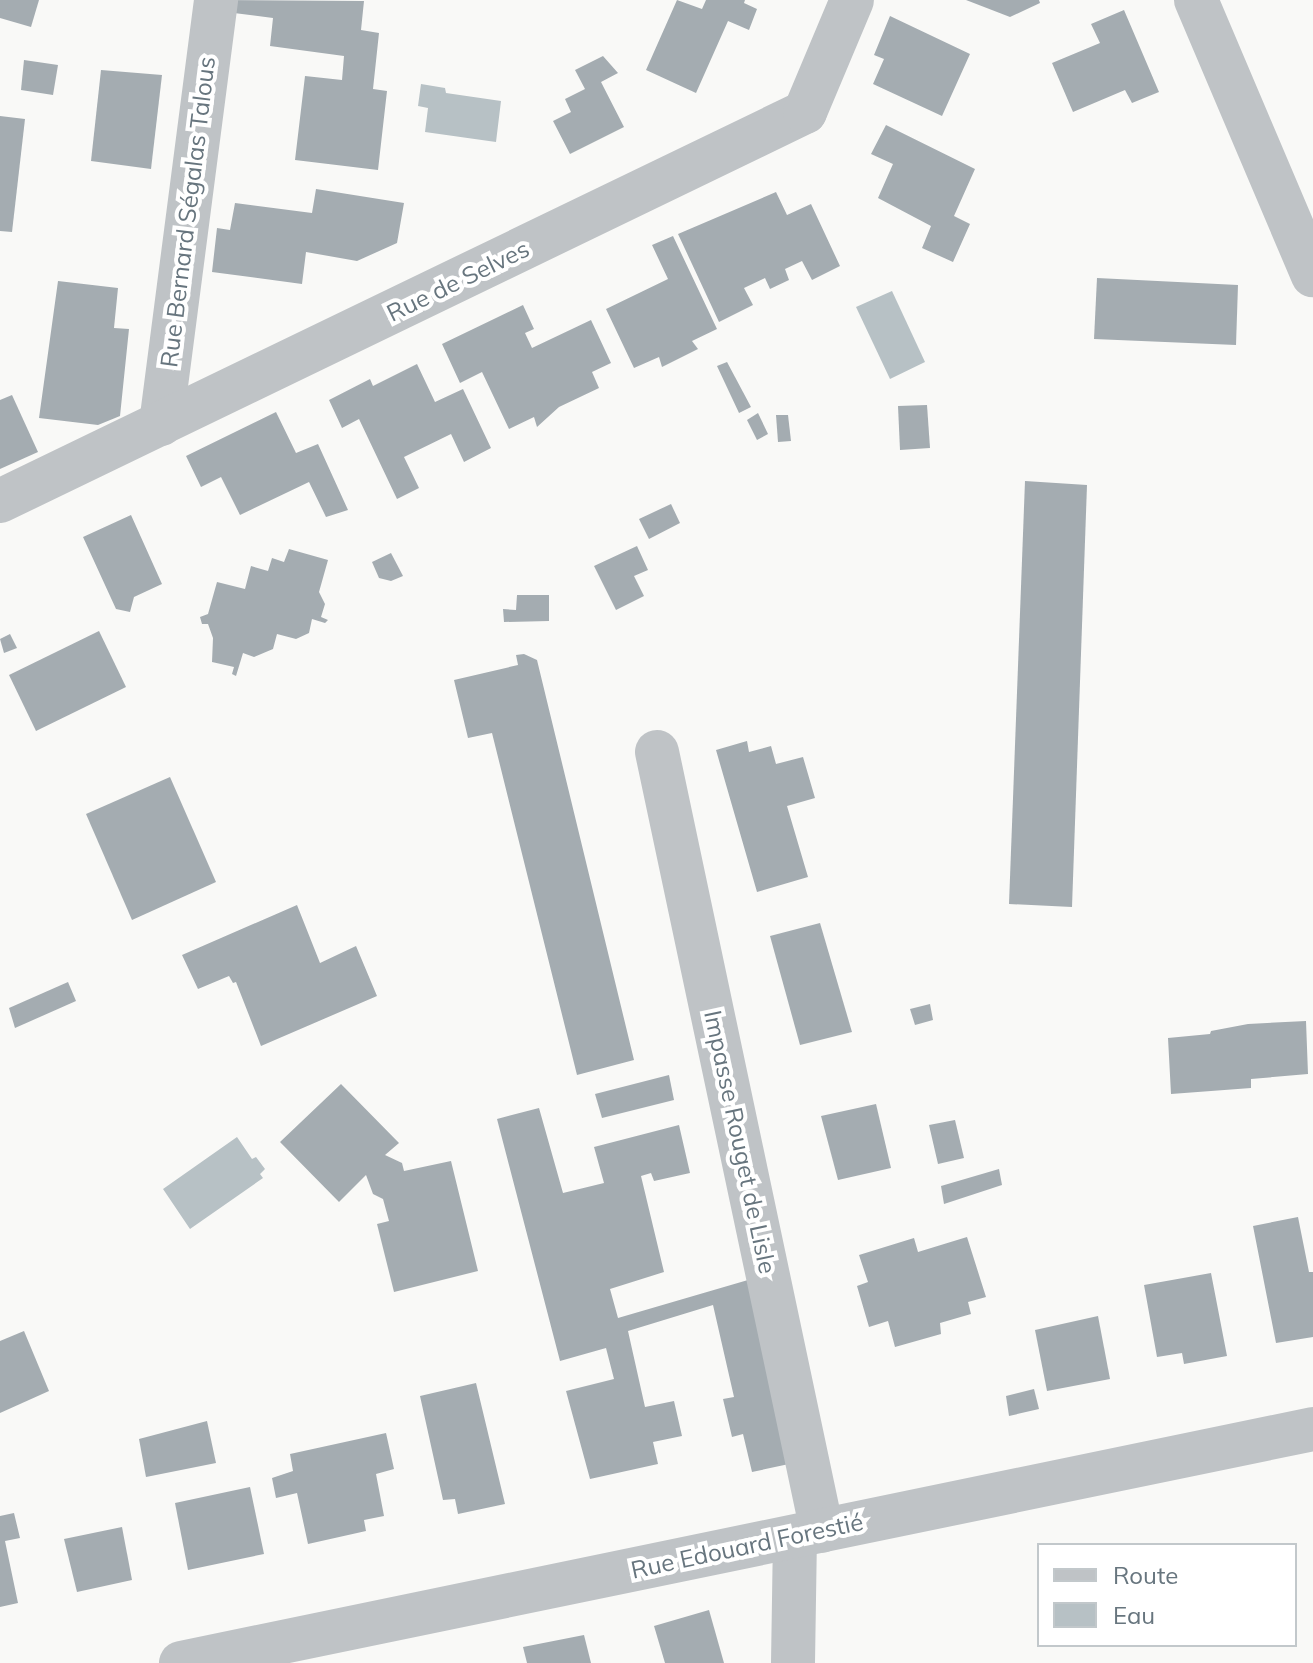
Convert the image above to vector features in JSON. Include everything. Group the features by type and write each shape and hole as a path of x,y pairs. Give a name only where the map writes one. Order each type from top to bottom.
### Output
{"street":[{"name":"Rue Bernard Ségalas Talous","path":"161,424 216,0"},
{"name":"Rue de Selves","path":"0,501 805,112 852,0"},
{"path":"1196,0 1313,275"},
{"name":"Impasse Rouget de Lisle","path":"657,752 809,1534 793,1663"},
{"name":"Rue Edouard Forestié","path":"181,1663 1313,1429"}],"water":[{"path":"421,84 445,88 446,93 501,101 496,142 425,132 428,108 418,106"},
{"path":"892,291 925,362 890,379 856,307"},
{"path":"237,1137 252,1159 256,1157 265,1169 260,1174 263,1178 190,1229 163,1189"}],"building":[{"path":"0,0 39,0 31,27 0,18"},
{"path":"219,0 364,1 361,30 379,33 373,89 387,91 378,170 295,160 305,76 342,80 344,56 270,46 273,18 218,11"},
{"path":"677,0 702,9 706,0 745,0 744,3 757,9 749,30 728,21 696,93 646,70"},
{"path":"966,0 1039,0 1040,3 1010,17"},
{"path":"1124,10 1159,92 1132,103 1125,90 1073,112 1052,63 1100,43 1091,24"},
{"path":"890,16 970,54 942,116 873,84 884,59 874,55"},
{"path":"603,56 618,73 601,82 624,127 570,154 553,121 571,112 565,99 585,89 575,70"},
{"path":"24,60 58,65 53,95 21,90"},
{"path":"101,70 162,75 151,169 91,161"},
{"path":"0,116 25,119 12,232 0,231"},
{"path":"886,125 975,169 954,216 970,224 953,262 922,248 931,226 878,198 893,164 871,154"},
{"path":"316,189 404,203 397,243 357,261 306,252 302,284 212,272 217,228 230,230 235,203 312,213"},
{"path":"776,192 787,215 811,204 840,266 812,280 802,261 785,269 789,280 770,289 765,278 744,288 753,305 719,322 678,234"},
{"path":"673,236 717,329 692,341 698,349 662,367 659,357 634,368 606,309 668,279 652,245"},
{"path":"1097,278 1238,285 1236,345 1094,339"},
{"path":"58,281 118,288 114,328 129,329 120,416 98,425 39,418"},
{"path":"523,305 534,329 525,333 532,348 591,320 611,363 592,372 599,388 559,407 537,427 534,417 509,429 482,372 460,383 442,344"},
{"path":"727,362 751,407 739,413 717,366"},
{"path":"417,364 435,402 463,389 491,448 464,462 451,434 404,457 419,488 397,499 359,419 342,428 329,400 370,379 373,386"},
{"path":"12,395 38,452 0,469 0,400"},
{"path":"927,405 930,448 900,450 898,406"},
{"path":"276,412 296,453 318,444 348,510 326,517 309,482 240,515 221,477 201,487 186,456"},
{"path":"758,413 768,434 757,440 747,420"},
{"path":"776,415 788,415 791,441 778,442"},
{"path":"1025,481 1087,485 1072,907 1009,904"},
{"path":"671,504 680,523 649,539 639,519"},
{"path":"131,515 162,584 134,597 130,612 116,609 83,537"},
{"path":"637,546 648,570 634,576 644,596 616,610 594,566"},
{"path":"289,549 328,560 319,592 325,604 321,617 328,620 325,623 312,619 309,633 296,639 277,634 273,649 254,657 243,653 236,676 232,674 234,667 212,662 213,638 208,624 202,624 200,617 208,614 217,582 245,589 251,566 268,571 272,558 284,562"},
{"path":"391,553 403,576 391,581 379,578 372,562"},
{"path":"517,595 549,595 549,621 504,622 503,609 516,610"},
{"path":"99,631 126,687 36,731 9,675"},
{"path":"10,634 17,648 4,653 0,639"},
{"path":"524,654 537,660 634,1060 577,1075 492,733 468,738 454,680 518,665 516,655"},
{"path":"747,741 749,752 771,746 776,764 803,757 815,798 787,806 808,877 757,892 716,750"},
{"path":"170,777 216,882 132,920 86,814"},
{"path":"297,905 320,963 356,946 377,996 261,1046 236,982 233,983 229,976 198,989 182,955"},
{"path":"820,923 852,1032 800,1045 770,936"},
{"path":"68,982 76,1001 15,1028 9,1008"},
{"path":"930,1004 933,1020 915,1025 910,1009"},
{"path":"1306,1021 1308,1074 1251,1079 1251,1088 1171,1094 1168,1038 1210,1034 1211,1031 1248,1024"},
{"path":"669,1075 674,1100 602,1118 595,1094"},
{"path":"341,1084 399,1143 385,1155 402,1163 404,1171 451,1161 478,1271 394,1292 377,1224 389,1221 383,1199 373,1194 366,1175 339,1202 280,1142"},
{"path":"876,1104 891,1168 838,1180 821,1116"},
{"path":"539,1108 563,1193 604,1183 594,1147 679,1125 690,1173 654,1181 651,1173 641,1176 664,1272 610,1289 618,1318 748,1280 789,1464 752,1472 743,1434 732,1437 723,1399 734,1397 713,1305 628,1331 645,1407 674,1401 682,1436 653,1442 658,1464 590,1479 566,1391 614,1379 606,1348 560,1361 497,1119"},
{"path":"955,1120 964,1158 938,1164 929,1125"},
{"path":"999,1169 1002,1185 944,1204 941,1186"},
{"path":"1298,1217 1309,1272 1313,1272 1313,1337 1276,1343 1253,1226"},
{"path":"967,1237 986,1297 968,1302 971,1314 940,1323 941,1334 895,1347 888,1321 869,1327 857,1286 868,1282 859,1255 914,1238 918,1252"},
{"path":"1211,1273 1227,1356 1184,1364 1182,1353 1157,1357 1144,1285"},
{"path":"1098,1316 1110,1379 1047,1391 1035,1330"},
{"path":"24,1331 49,1391 0,1413 0,1341"},
{"path":"476,1383 505,1504 458,1514 455,1499 443,1500 420,1396"},
{"path":"1034,1389 1039,1409 1009,1416 1006,1396"},
{"path":"207,1421 216,1463 146,1477 139,1439"},
{"path":"386,1433 394,1469 376,1474 384,1516 364,1520 366,1531 308,1544 297,1493 276,1498 272,1478 293,1471 290,1454"},
{"path":"250,1487 264,1554 188,1570 175,1503"},
{"path":"14,1513 20,1538 5,1541 18,1603 0,1607 0,1516"},
{"path":"122,1527 132,1580 77,1592 64,1539"},
{"path":"709,1610 724,1663 665,1663 654,1626"},
{"path":"584,1635 591,1663 527,1663 523,1647"}]}
